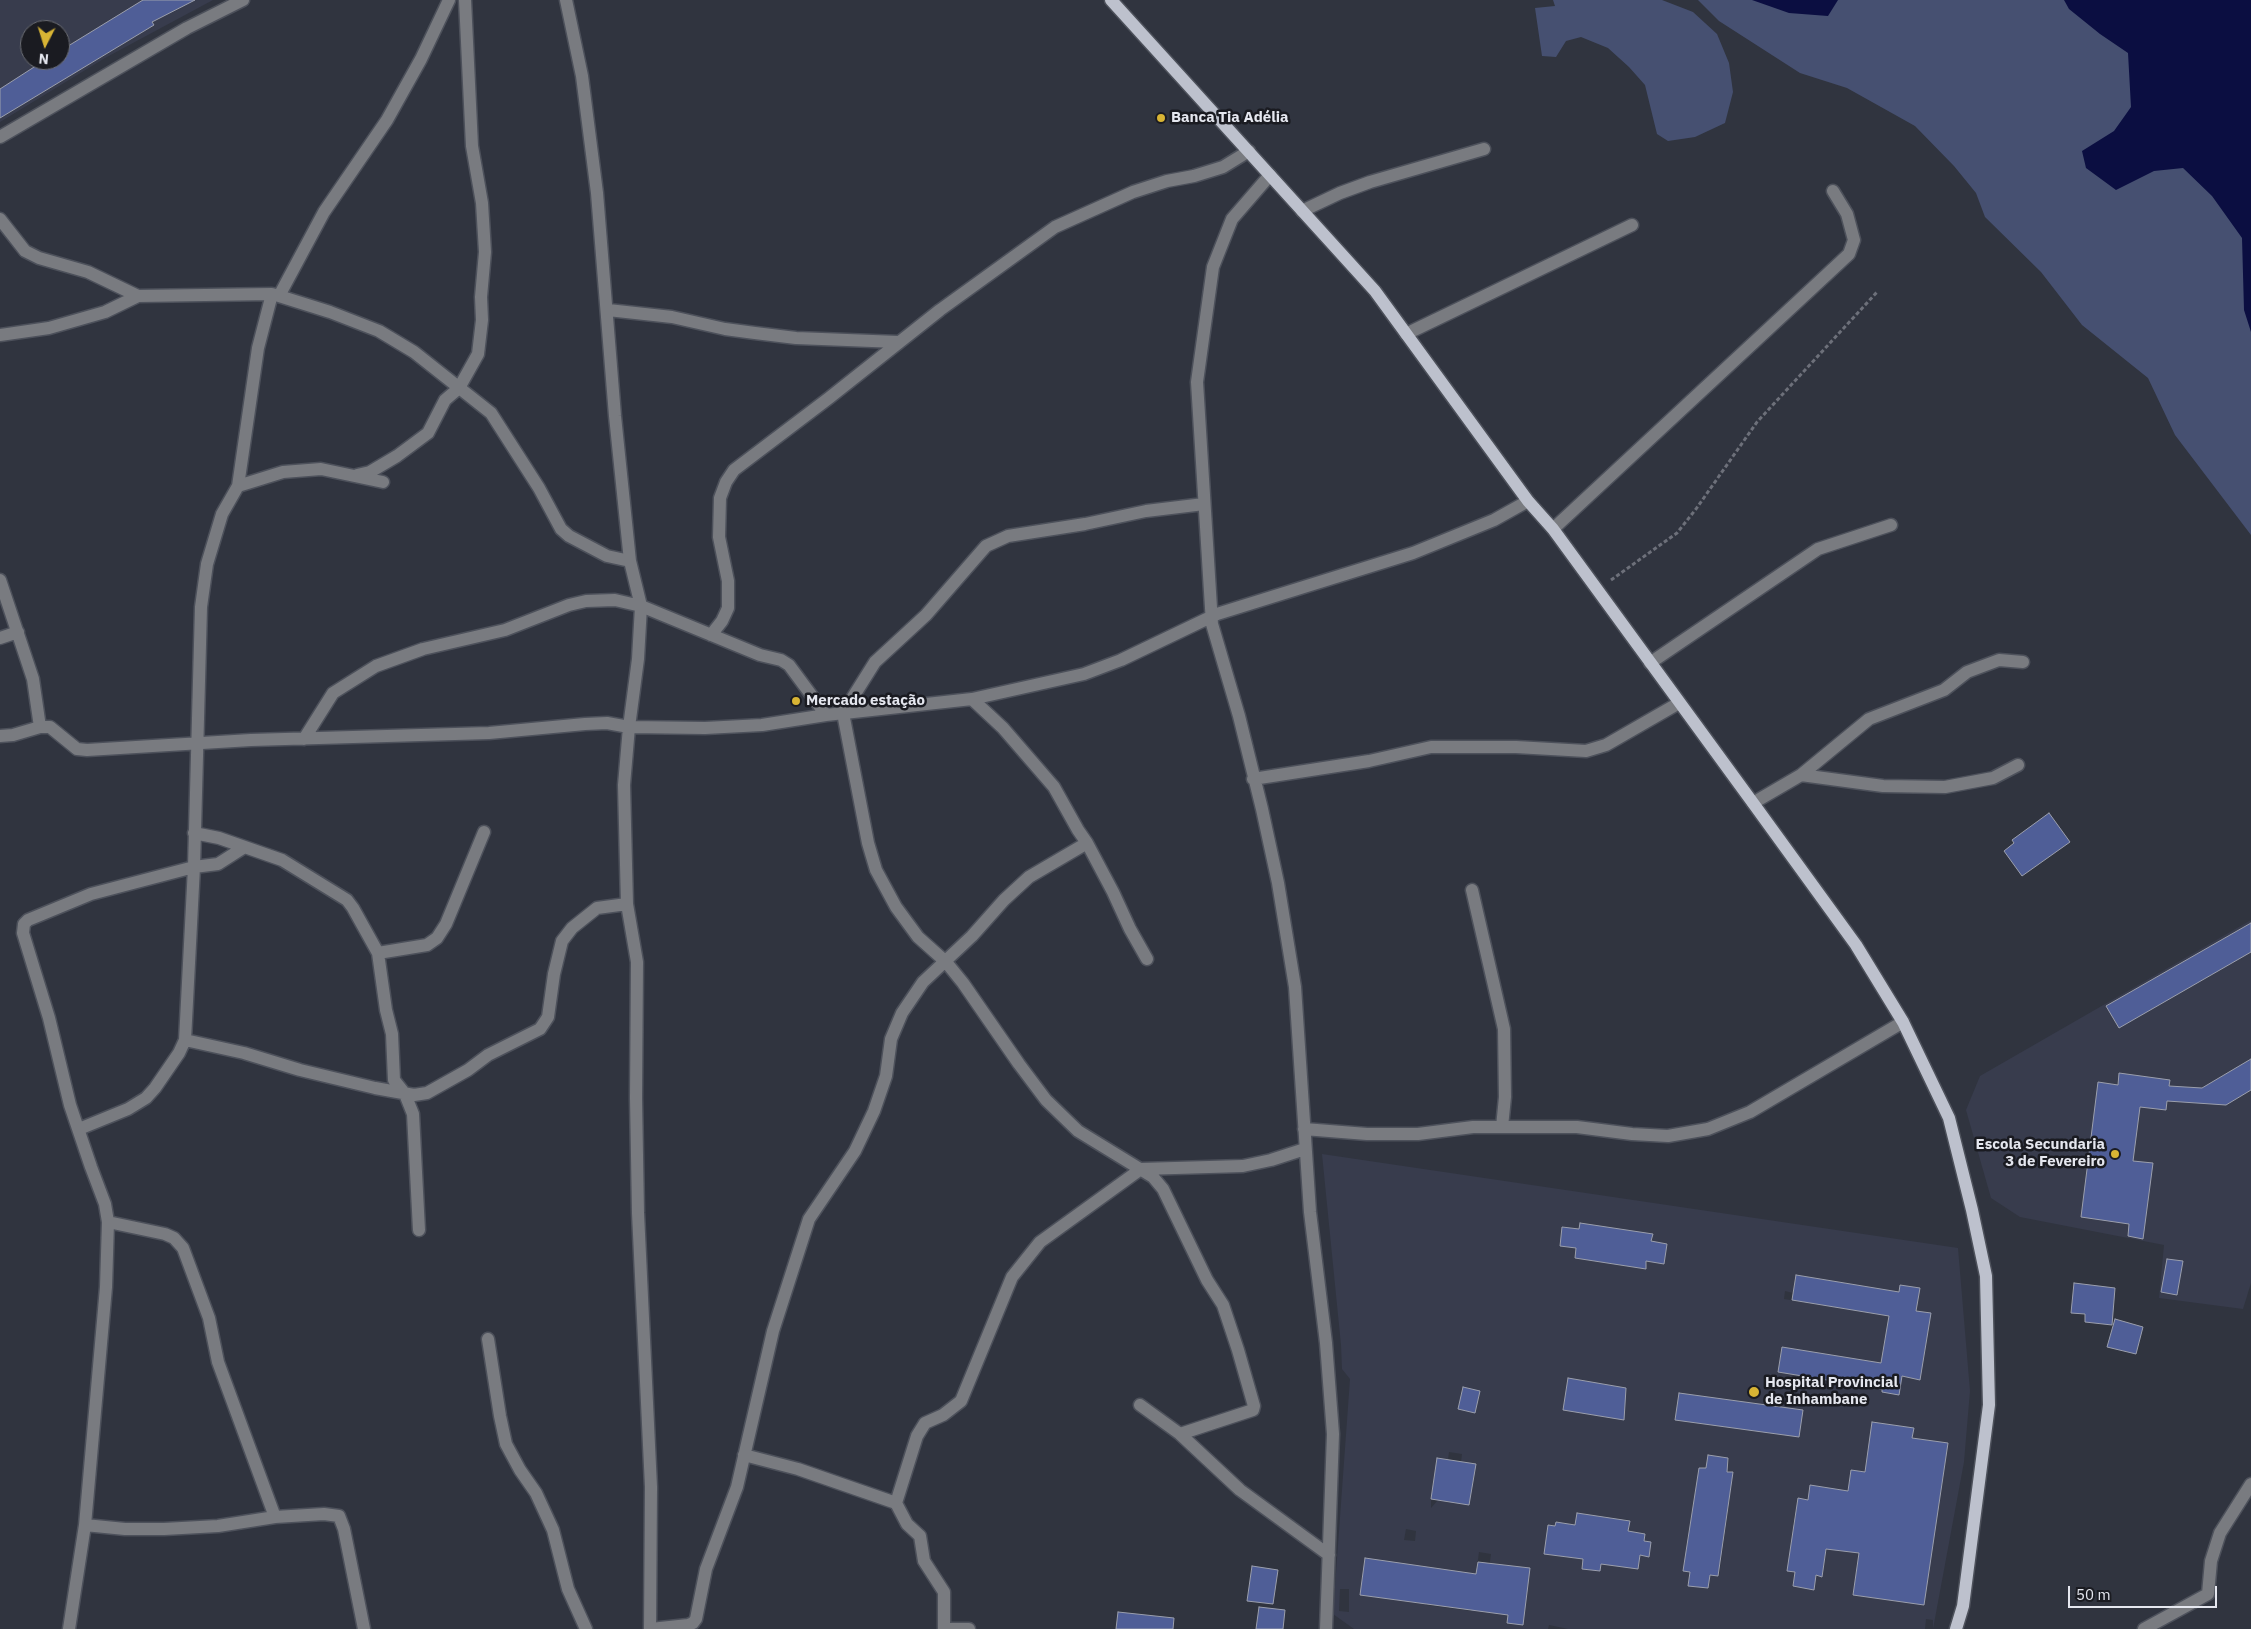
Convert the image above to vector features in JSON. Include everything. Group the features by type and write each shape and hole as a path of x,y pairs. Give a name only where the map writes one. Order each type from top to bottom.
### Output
{"main road":[{"path":"1111,0 1374,291 1528,501 1553,529 1856,945 1903,1022 1948,1118 1972,1210 1986,1276 1989,1405 1962,1606 1956,1629"}],"street":[{"path":"0,137 188,28 243,0"},
{"path":"79,1129 128,1109 146,1098 179,1053 185,1040 194,867 200,607 207,564 222,514 238,486 258,348 276,295 324,212 403,92 449,0"},
{"path":"357,475 370,472 397,456 428,433 445,400 459,388 478,354 482,320 481,297 485,252 482,204 472,146 465,0"},
{"path":"566,0 583,86 597,193 608,310 615,416 630,561 641,606 638,659 628,727 624,786 627,904 637,962 636,1098 638,1213 651,1487 651,1629 688,1625 696,1619 706,1569 737,1487 773,1331 809,1219 855,1151 874,1111 886,1076 891,1039 902,1013 923,982 946,962 1029,877 1087,844"},
{"path":"1302,210 1363,185 1484,149"},
{"path":"711,635 722,621 728,608 728,581 719,537 720,498 726,482 734,470 829,398 898,342 1055,227 1133,192 1223,167 1249,151"},
{"path":"1270,175 1232,219 1213,267 1197,382 1211,618 1239,716 1278,883 1291,961 1300,1053 1310,1212 1323,1312 1333,1434 1326,1629"},
{"path":"1553,529 1849,254 1854,240 1847,214 1833,191"},
{"path":"0,219 25,251 39,258 88,272 138,296"},
{"path":"1406,334 1632,225"},
{"path":"0,335 49,328 105,312 138,296 276,295 379,331 414,352 491,413 539,488 561,530 607,556 630,561"},
{"path":"608,310 672,317 725,329 796,338 898,342"},
{"path":"238,486 283,472 321,469 357,475 383,482"},
{"path":"0,736 13,735 40,727 50,727 77,750 251,740 489,733 607,723 628,727 705,728 762,725 826,715 972,699 1084,674 1121,660 1217,614 1413,553 1494,520 1528,501"},
{"path":"1180,1434 1253,1410 1254,1406 1223,1305 1207,1280 1163,1189 1154,1177 1078,1131 1046,1100 963,983 946,962 918,937 896,906 876,870 868,843 843,713 875,662 926,614 986,546 1008,536 1085,524 1146,511 1204,504"},
{"path":"1650,663 1818,549 1891,525"},
{"path":"0,580 33,679 40,727"},
{"path":"304,739 334,693 376,666 423,649 505,630 569,605 586,601 615,600 641,606 789,665 826,715"},
{"path":"0,638 18,632"},
{"path":"1753,803 1801,775 1869,719 1944,690 1967,672 1999,660 2023,662"},
{"path":"972,699 1002,728 1054,787 1114,892 1130,929 1147,959"},
{"path":"1253,779 1369,760 1432,747 1508,747 1586,751 1606,745 1679,704"},
{"path":"1801,775 1883,786 1945,787 1993,778 2018,765"},
{"path":"378,953 427,945 437,938 446,924 484,832"},
{"path":"194,833 218,838 282,860 347,900 378,953 386,1010 392,1034 394,1080 405,1094 414,1114 419,1230"},
{"path":"69,1629 85,1525 106,1286 108,1222 105,1204 70,1105 49,1018 23,933 24,924 28,920 91,894 194,867 218,864 244,848"},
{"path":"1472,890 1504,1029 1505,1097 1502,1127"},
{"path":"185,1040 405,1094 427,1093 468,1070 488,1055 540,1028 548,1017 554,974 562,941 572,928 597,908 627,904"},
{"path":"1304,1129 1367,1134 1418,1134 1473,1127 1577,1127 1632,1134 1668,1136 1708,1129 1760,1107 1903,1022"},
{"path":"896,1503 917,1436 925,1422 943,1415 961,1401 993,1318 1012,1277 1021,1263 1040,1242 1141,1169 1243,1166 1271,1160 1305,1149"},
{"path":"108,1222 165,1234 174,1238 183,1248 209,1318 218,1362 275,1517"},
{"path":"488,1339 506,1444 520,1470 536,1493 553,1530 568,1589 586,1629"},
{"path":"1140,1405 1180,1434 1240,1490 1329,1554"},
{"path":"744,1454 798,1469 896,1503 907,1524 920,1536 924,1561 944,1592 944,1629 969,1629"},
{"path":"2144,1629 2208,1594 2211,1560 2220,1533 2251,1484"},
{"path":"85,1525 125,1529 164,1529 218,1526 275,1517 324,1514 339,1516 344,1529 364,1629"}],"path":[{"path":"1597,590 1677,533 1757,422 1816,355 1878,291"}],"shaded area":[{"path":"0,0 213,0 105,58 0,122"},
{"path":"1553,0 1662,0 1693,12 1717,34 1729,63 1733,92 1725,123 1695,137 1668,141 1657,134 1645,85 1608,48 1581,37 1566,41 1556,57 1542,56 1535,8 1555,6"},
{"path":"1698,0 2251,0 2251,535 2175,435 2148,378 2082,325 2041,272 1985,217 1976,193 1954,166 1915,126 1847,88 1800,73 1719,21"},
{"path":"1752,0 1838,0 1828,16 1789,13"},
{"path":"2064,0 2251,0 2251,332 2244,310 2242,238 2212,196 2183,168 2154,171 2116,190 2086,168 2082,151 2114,131 2131,107 2128,53 2100,34 2069,9"},
{"name":"Escola Secundaria 3 de Fevereiro","path":"2251,920 2251,1283 2243,1309 2159,1298 2164,1245 2020,1217 1991,1198 1966,1110 1980,1076"},
{"name":"Hospital Provincial de Inhambane","path":"1322,1154 1958,1248 1970,1391 1964,1462 1933,1629 1933,1620 1926,1619 1925,1629 1568,1629 1549,1625 1548,1629 1354,1629 1333,1614 1350,1379 1342,1369","holes":["1580,1224 1652,1234 1651,1241 1667,1244 1664,1264 1647,1261 1645,1269 1575,1258 1576,1248 1560,1246 1563,1227 1579,1229","1796,1275 1899,1292 1900,1285 1919,1288 1902,1374 1882,1389 1778,1372 1782,1347 1881,1363 1889,1316 1784,1299 1785,1291 1793,1293","1568,1378 1626,1388 1624,1419 1563,1410","1462,1388 1480,1391 1475,1412 1458,1409","1679,1393 1802,1410 1799,1436 1675,1420","1872,1422 1913,1428 1912,1438 1948,1443 1939,1508 1937,1508 1912,1584 1909,1603 1853,1595 1859,1553 1838,1550 1851,1470 1897,1476","1449,1452 1462,1454 1461,1462 1475,1465 1469,1505 1438,1500 1431,1508 1437,1458 1448,1460","1708,1455 1728,1458 1727,1472 1733,1473 1719,1576 1710,1575 1707,1588 1688,1586 1690,1572 1683,1571 1699,1468 1706,1468","1810,1485 1829,1488 1834,1504 1822,1576 1816,1575 1813,1590 1793,1586 1795,1572 1788,1571 1798,1526 1793,1525 1798,1499 1808,1500","1577,1513 1630,1520 1628,1531 1645,1534 1644,1541 1651,1542 1649,1557 1640,1555 1601,1564 1600,1571 1582,1569 1583,1559 1551,1555 1552,1542 1546,1541 1548,1525 1555,1526 1556,1522 1575,1525","1406,1529 1416,1531 1415,1541 1404,1540","1479,1552 1491,1554 1487,1583 1471,1611 1426,1605 1431,1568 1476,1574","1365,1559 1422,1566 1417,1603 1360,1595","1340,1589 1349,1589 1349,1612 1339,1611","1509,1606 1523,1625 1507,1623"]}],"building":[{"path":"143,0 195,0 152,22 154,25 0,118 0,89 29,70 70,70 70,45"},
{"path":"2049,813 2070,842 2022,876 2004,851 2014,843 2012,840"},
{"path":"2251,923 2251,952 2119,1028 2106,1006"},
{"path":"2251,1059 2251,1090 2226,1105 2167,1101 2166,1110 2140,1107 2133,1161 2153,1163 2143,1239 2128,1236 2129,1224 2081,1217 2098,1082 2118,1085 2119,1073 2170,1080 2169,1086 2202,1088"},
{"path":"1580,1223 1653,1234 1651,1241 1667,1244 1664,1264 1646,1261 1646,1269 1575,1258 1576,1248 1560,1246 1562,1227 1579,1229"},
{"path":"2167,1259 2183,1261 2177,1295 2161,1292"},
{"path":"1796,1275 1899,1292 1900,1285 1920,1288 1916,1311 1931,1313 1920,1380 1902,1376 1899,1395 1882,1392 1882,1389 1778,1372 1782,1347 1881,1363 1889,1316 1792,1300"},
{"path":"2074,1283 2115,1288 2112,1325 2085,1322 2085,1314 2071,1313"},
{"path":"2115,1319 2143,1327 2136,1354 2107,1347"},
{"path":"1568,1378 1626,1388 1624,1420 1563,1410"},
{"path":"1463,1387 1480,1391 1475,1413 1458,1409"},
{"path":"1679,1393 1803,1410 1799,1437 1675,1420"},
{"path":"1872,1422 1914,1428 1912,1438 1948,1443 1924,1605 1853,1595 1859,1553 1826,1549 1822,1577 1816,1575 1814,1590 1793,1586 1795,1572 1787,1571 1798,1498 1808,1500 1810,1485 1848,1491 1851,1470 1865,1472"},
{"path":"1708,1455 1728,1458 1727,1472 1733,1472 1718,1576 1710,1575 1708,1588 1688,1586 1690,1572 1683,1571 1699,1468 1706,1468"},
{"path":"1437,1458 1476,1464 1469,1505 1431,1499"},
{"path":"1577,1513 1630,1521 1628,1531 1645,1534 1644,1541 1651,1542 1649,1557 1640,1555 1638,1569 1601,1564 1600,1571 1582,1569 1583,1559 1544,1554 1548,1525 1555,1526 1556,1522 1575,1525"},
{"path":"1365,1558 1476,1574 1478,1562 1530,1568 1523,1625 1507,1623 1508,1615 1360,1595"},
{"path":"1252,1566 1278,1570 1273,1604 1247,1601"},
{"path":"1259,1607 1285,1610 1283,1629 1256,1629"},
{"path":"1118,1612 1174,1618 1173,1629 1116,1629"}],"place":[{"name":"Banca Tia Adélia","path":"1161,118"},
{"name":"Mercado estação","path":"796,701"},
{"name":"Escola Secundaria 3 de Fevereiro","path":"2115,1154"},
{"name":"Hospital Provincial de Inhambane","path":"1754,1392"}]}
